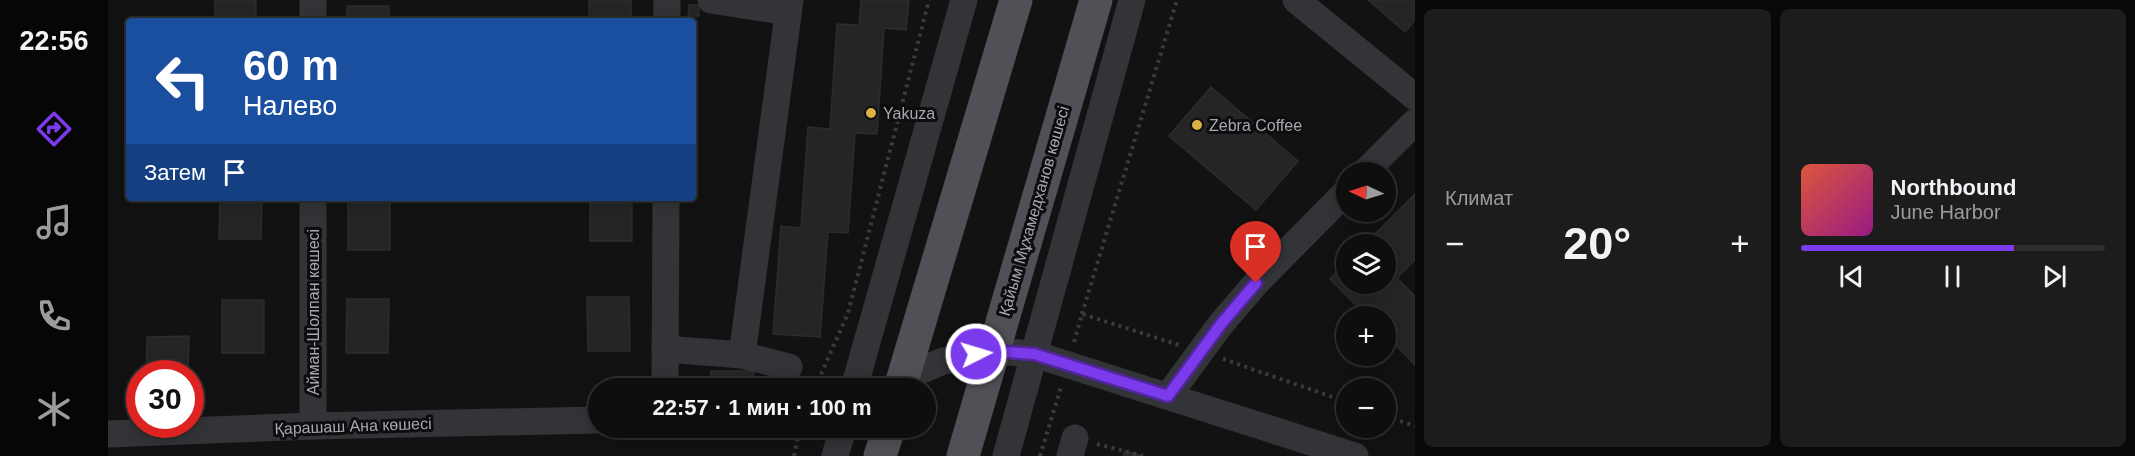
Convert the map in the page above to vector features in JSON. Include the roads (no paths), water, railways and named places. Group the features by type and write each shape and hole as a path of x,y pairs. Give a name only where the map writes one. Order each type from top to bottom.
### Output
{"main road":[{"path":"903,378 1016,0"},
{"name":"Қайым Мұхамедханов көшесі","path":"963,456 1096,0"},
{"path":"880,456 886,438"}],"street":[{"path":"313,0 313,18"},
{"path":"667,0 667,18"},
{"path":"711,0 789,6 742,355"},
{"path":"857,378 964,0"},
{"path":"1006,456 1132,0"},
{"path":"1296,0 1415,97"},
{"path":"1375,162 1415,122"},
{"name":"Айман-Шолпан көшесі","path":"313,201 313,426"},
{"path":"665,378 666,201"},
{"path":"1168,396 1221,324 1256,283 1336,202"},
{"path":"665,349 742,355 789,367"},
{"path":"911,378 943,361 993,351 1034,354 1355,456"},
{"name":"Қарашаш Ана көшесі","path":"108,434 313,426 588,420"},
{"path":"835,456 840,438"}],"place":[{"name":"Yakuza","path":"871,113"},
{"name":"Zebra Coffee","path":"1197,125"}]}
